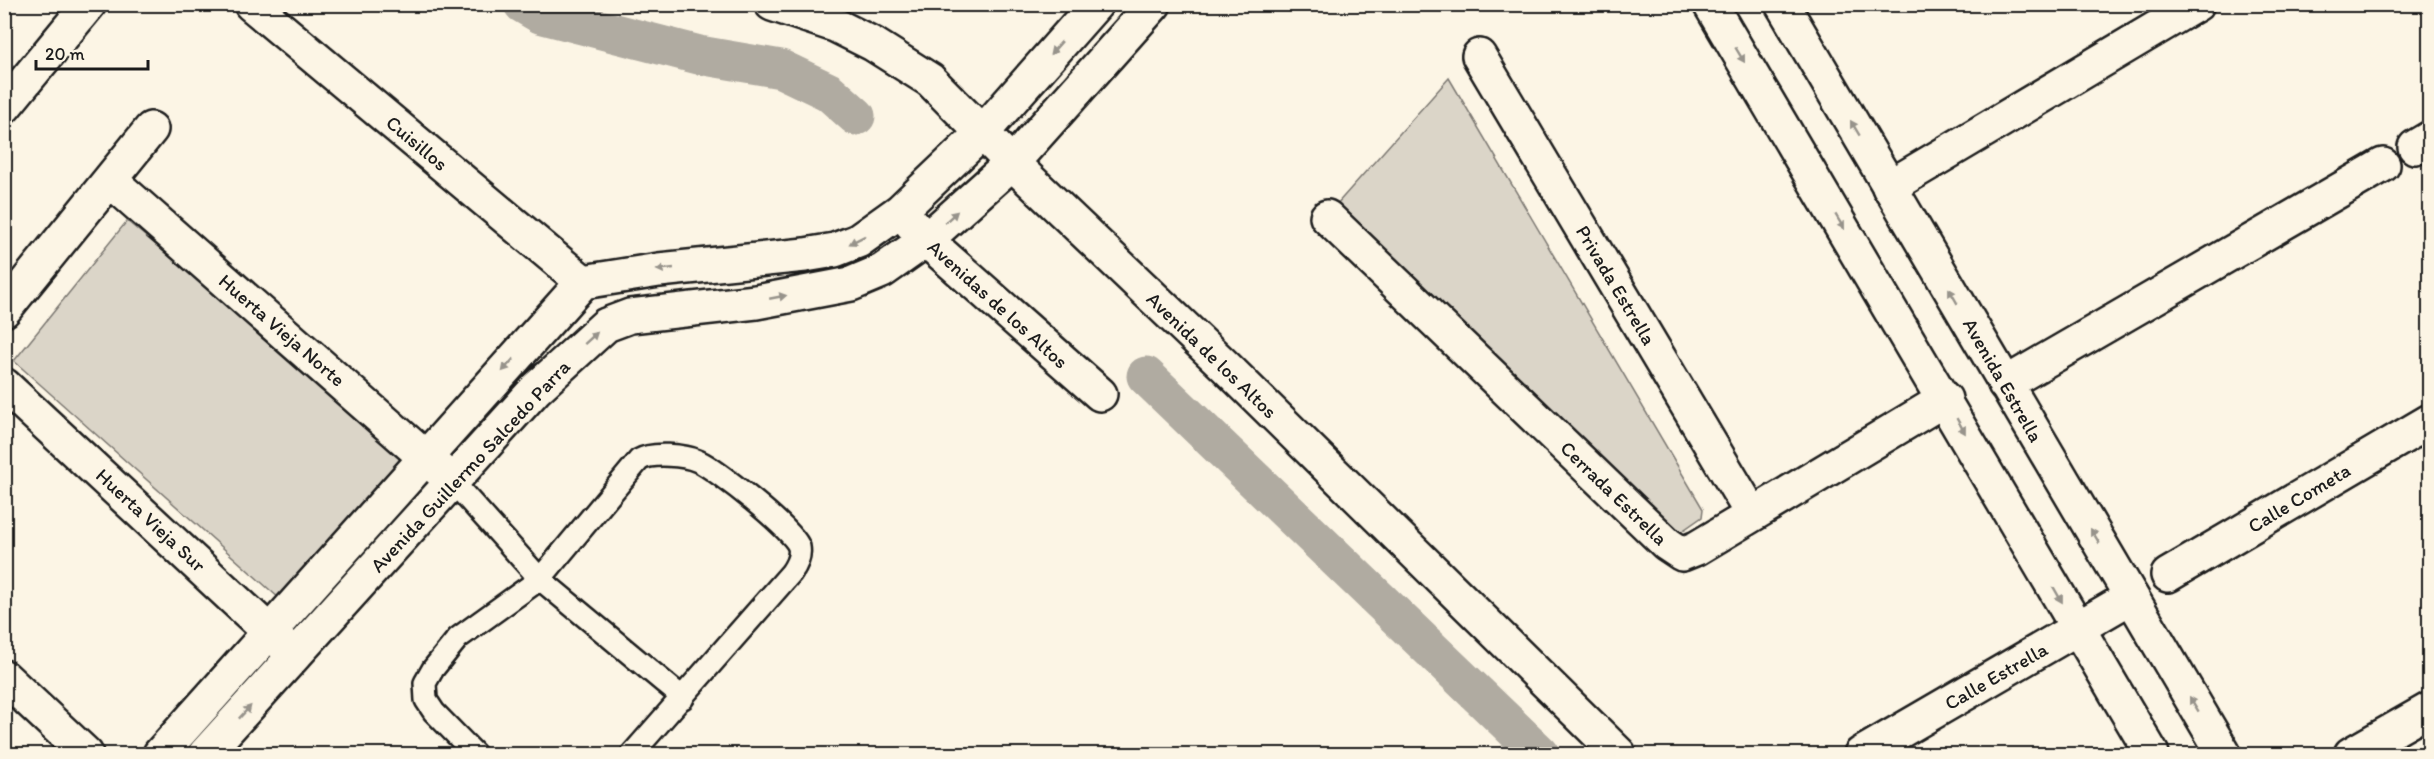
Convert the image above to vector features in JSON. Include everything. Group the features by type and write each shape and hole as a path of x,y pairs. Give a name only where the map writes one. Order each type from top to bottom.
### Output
{"street":[{"path":"5,104 89,4"},
{"name":"Cuisillos","path":"252,4 583,282"},
{"name":"Avenida de los Altos","path":"772,4 835,25 873,44 930,80 1012,163 1218,359 1619,754"},
{"path":"583,282 658,270 835,250 858,241 900,211 983,132 1096,4"},
{"name":"Avenida Guillermo Salcedo Parra","path":"205,754 296,657 536,389 606,325 630,316 756,302 851,284 882,271 926,240 1012,163 1154,4"},
{"path":"1710,4 1945,399 2152,754"},
{"name":"Avenida Estrella","path":"1782,4 2224,754"},
{"path":"1889,187 2197,4"},
{"name":"Privada Estrella","path":"1479,56 1752,514"},
{"path":"4,310 151,129"},
{"path":"2005,384 2384,165"},
{"name":"Huerta Vieja Norte","path":"110,180 452,481"},
{"name":"Avenidas de los Altos","path":"900,211 926,240 1100,393"},
{"name":"Cerrada Estrella","path":"1327,217 1667,544 1682,554 1697,548 1945,399"},
{"name":"Avenida Guillermo Salcedo Parra","path":"160,754 583,282"},
{"name":"Huerta Vieja Sur","path":"4,385 296,657"},
{"name":"Calle Cometa","path":"2168,575 2430,421"},
{"name":"Calle Estrella","path":"1862,754 2131,597"},
{"path":"4,677 86,754"},
{"path":"2351,754 2430,709"}],"lane":[{"path":"475,754 434,712 426,700 425,683 433,669 458,638 540,579 633,466 646,456 696,460 782,525 798,547 796,564 632,754"},
{"path":"452,481 540,579 682,698"}],"shaded area":[{"path":"1449,78 1703,509 1702,517 1682,531 1672,532 1336,205"},
{"path":"127,221 407,453 280,599 14,361"}],"waterway":[{"path":"523,4 540,14 699,55 781,69 829,92 856,116"},
{"path":"1146,376 1540,754"}]}
